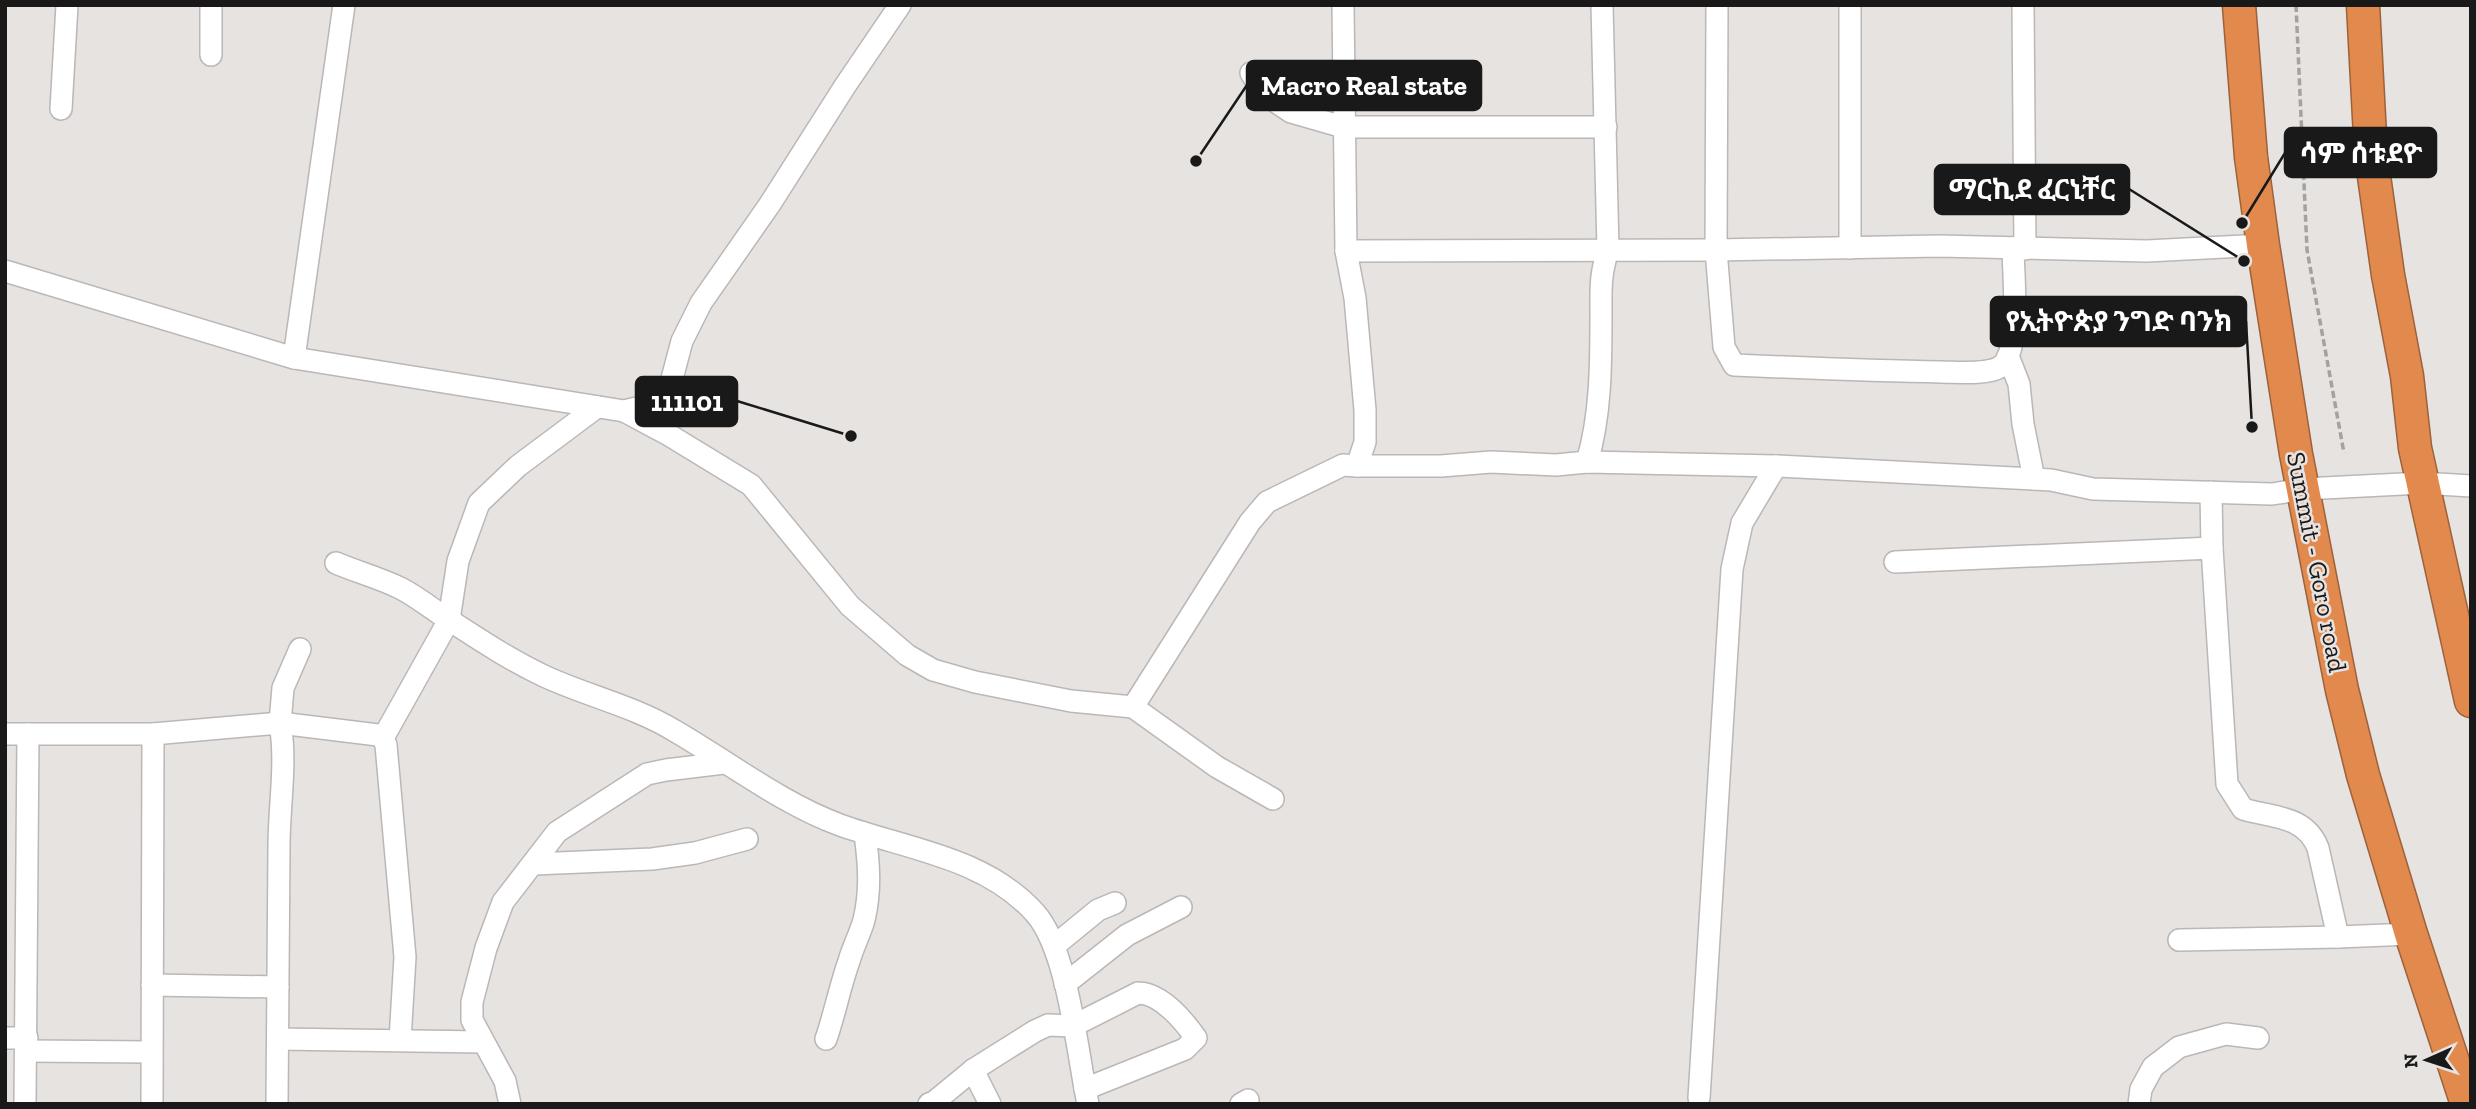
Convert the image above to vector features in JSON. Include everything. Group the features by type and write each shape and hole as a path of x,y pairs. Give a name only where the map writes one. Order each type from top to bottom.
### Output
{"highway":[{"name":"Summit - Goro road","path":"2239,5 2250,157 2263,245 2296,454 2342,690 2363,775 2410,934 2467,1104"},
{"path":"2364,5 2371,155 2388,275 2406,376 2415,448 2471,701"}],"street":[{"path":"61,109 67,5"},
{"path":"211,5 211,55"},
{"path":"294,358 344,5"},
{"path":"624,411 654,404 669,390 682,341 701,303 900,5"},
{"path":"1343,5 1346,250 1355,298 1365,410 1364,442 1357,466"},
{"path":"1587,462 1597,406 1600,283 1608,249 1602,5"},
{"path":"1717,5 1716,250 1724,347 1734,365 1892,372 1980,372 1999,367 2008,356 2013,341 2019,249 2023,5"},
{"path":"1850,5 1850,248"},
{"path":"1251,73 1264,94 1291,112 1343,127 1606,127"},
{"path":"1346,250 1716,250 1939,246 2147,251 2263,245"},
{"path":"5,271 294,358 624,411 751,485 850,606 907,655 933,670 975,682 1072,701 1133,707 1217,767 1272,799"},
{"path":"2008,356 2019,384 2023,425 2034,479"},
{"path":"383,738 449,620 458,561 479,503 518,466 597,407"},
{"path":"1133,707 1250,523 1267,502 1343,465 1556,465 1587,462 1776,467 2051,480 2092,489 2272,494 2304,489 2422,483 2471,486"},
{"path":"1699,1098 1732,569 1742,523 1776,467"},
{"path":"2211,492 2227,784 2243,809 2290,819 2312,835 2318,848 2338,937"},
{"path":"1895,562 2212,548"},
{"path":"336,563 400,588 508,657 537,672 638,712 674,730 813,815 865,834 953,860 985,873 1016,895 1045,926 1055,946 1065,984 1073,1026 1087,1097 1185,1049 1196,1038 1168,1007 1147,993 1139,993 1073,1026 1048,1025 1035,1031 973,1070 929,1104"},
{"path":"277,1104 279,842 284,766 280,723 283,688 300,649"},
{"path":"5,734 153,734 280,723 378,735 383,738 386,746 405,957 400,1040"},
{"path":"25,1104 28,734"},
{"path":"152,1104 153,734"},
{"path":"510,1104 505,1081 472,1020 472,1002 486,948 503,902 557,832 647,774 724,762"},
{"path":"826,1039 836,1012 848,962 863,922 869,889 865,834"},
{"path":"534,864 652,859 695,853 747,839"},
{"path":"1055,946 1098,910 1115,903"},
{"path":"1065,984 1127,935 1181,907"},
{"path":"2179,940 2410,934"},
{"path":"152,985 278,987"},
{"path":"2139,1104 2141,1088 2153,1068 2179,1047 2226,1034 2258,1038"},
{"path":"5,1038 27,1044 151,1052"},
{"path":"278,1040 482,1042"},
{"path":"973,1070 990,1104"}],"path":[{"path":"2296,5 2307,250 2344,453"}],"place":[{"name":"Macro Real state","path":"1196,161"},
{"name":"ሳም ሰቱደዮ","path":"2242,223"},
{"name":"ማርኪደ ፈርኒቸር","path":"2244,261"},
{"name":"የኢትዮጵያ ንግድ ባንክ","path":"2252,427"},
{"name":"111101","path":"851,436"}]}
